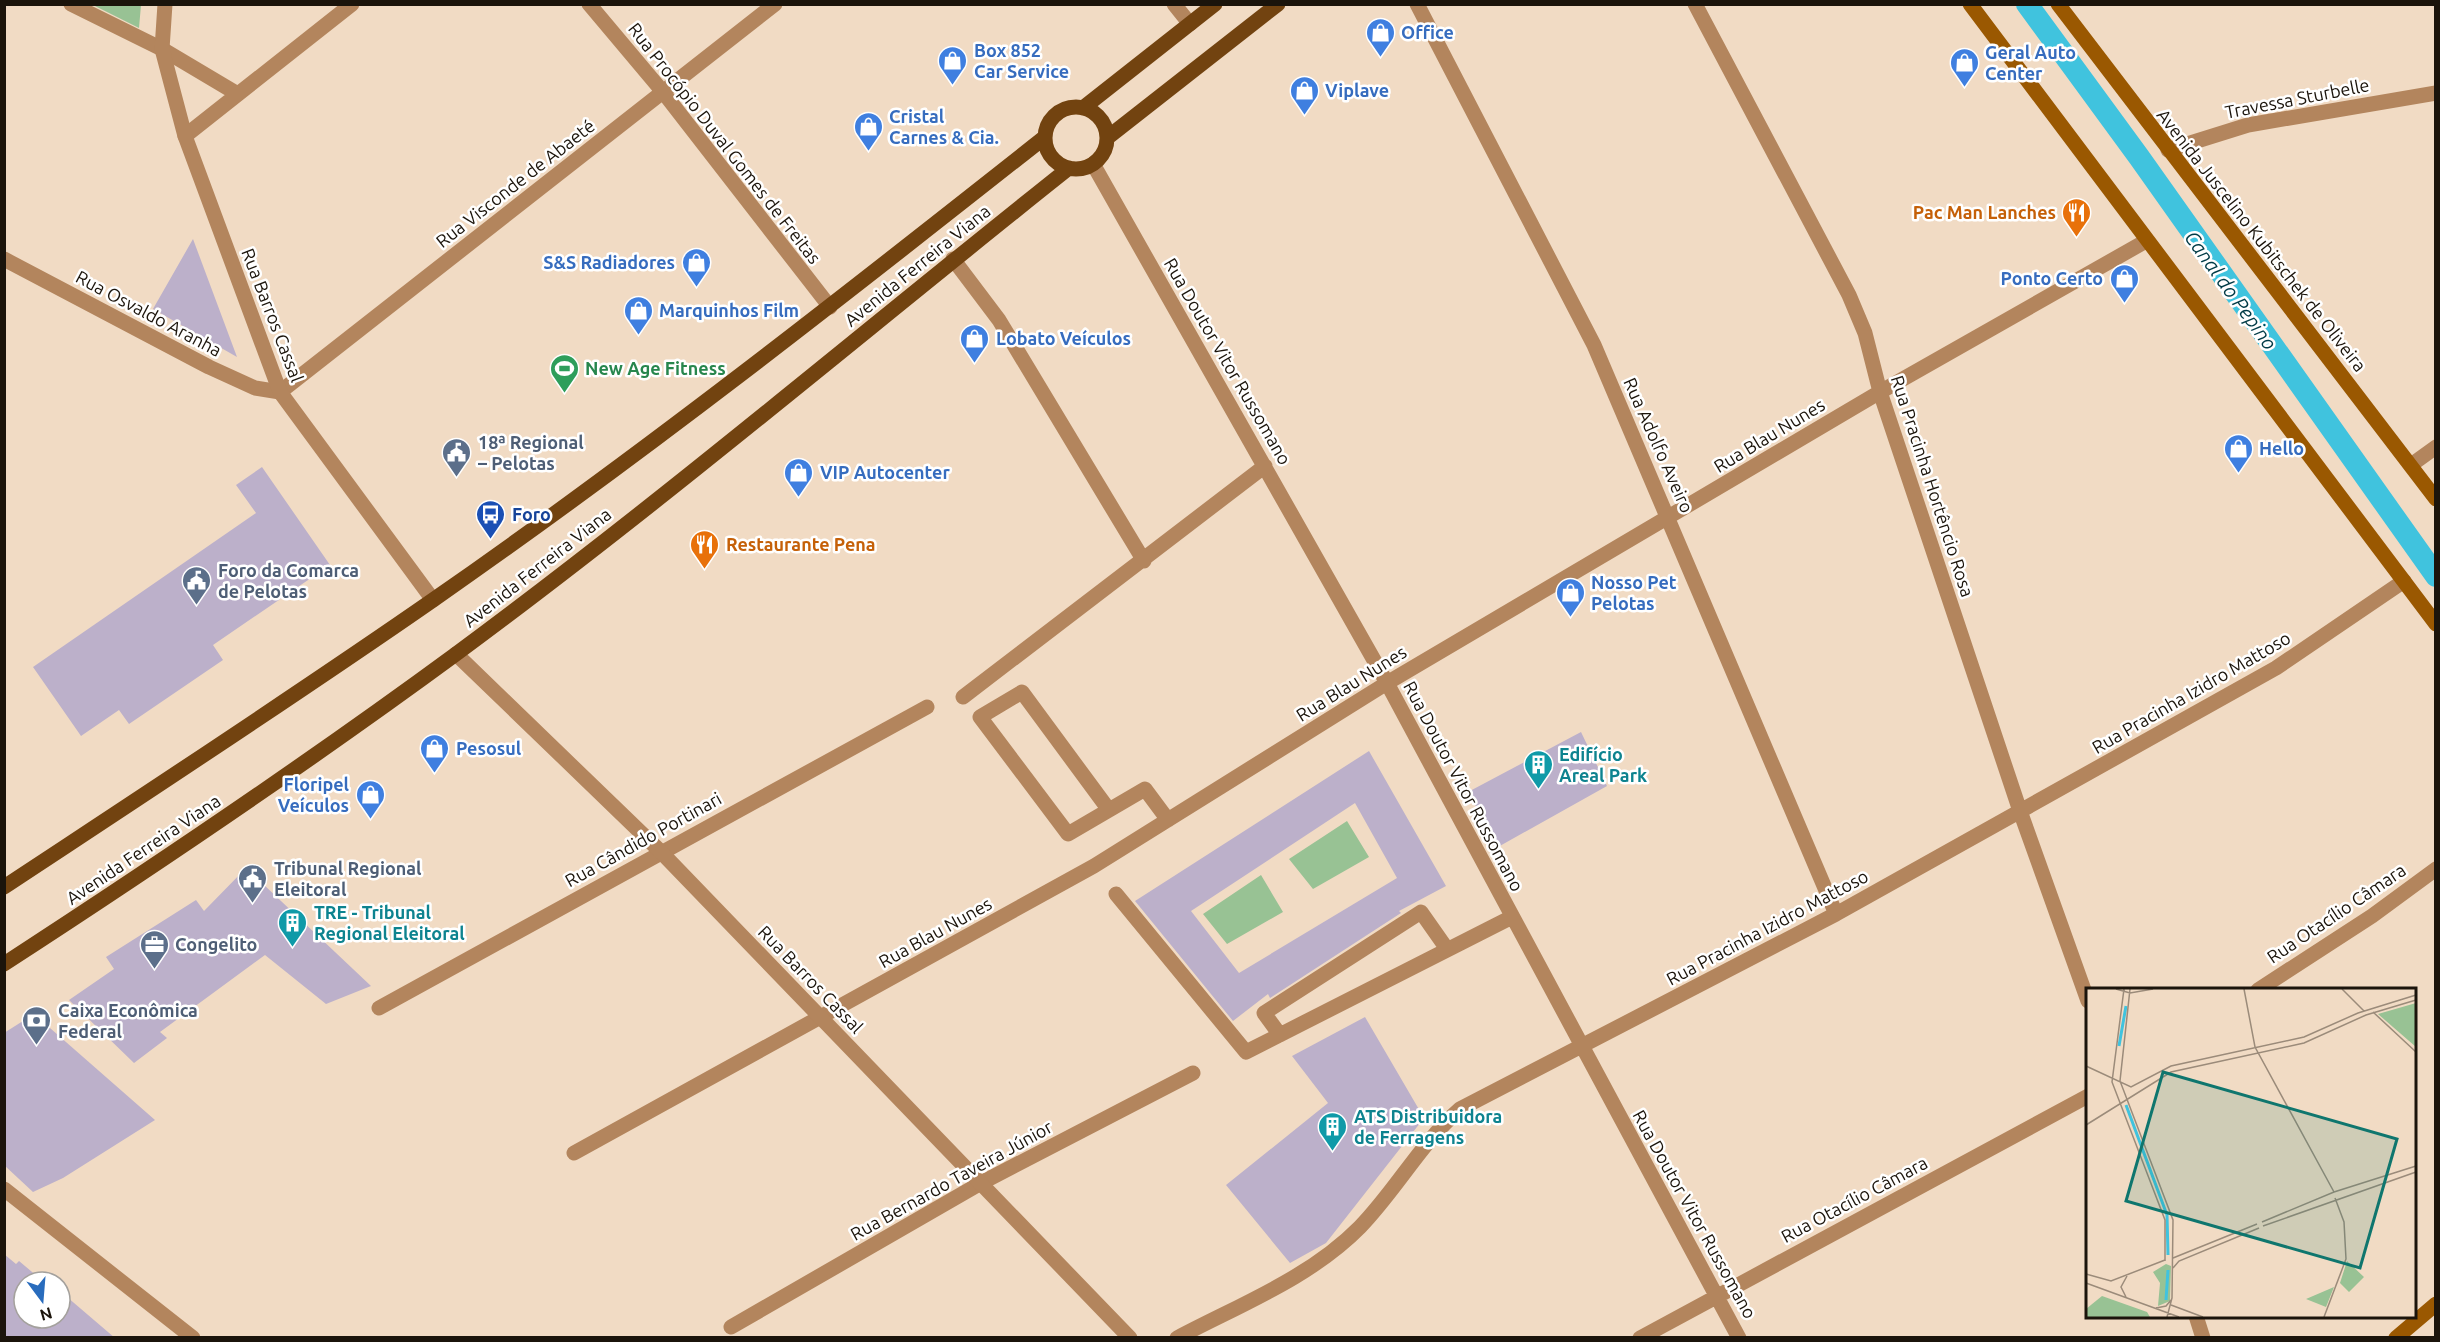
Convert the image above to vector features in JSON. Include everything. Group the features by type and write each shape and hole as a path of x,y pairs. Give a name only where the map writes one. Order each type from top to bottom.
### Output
{"main road":[{"path":"1083,108 1215,4"},
{"path":"1107,138 1278,4"},
{"path":"1970,4 2436,624"},
{"name":"Avenida Juscelino Kubitschek de Oliveira","path":"2058,4 2436,499"},
{"path":"1074,107 1083,108 1098,117 1103,124 1107,138 1105,150 1093,164 1077,169 1069,168 1054,159 1045,137 1047,127 1057,114 1074,107"},
{"name":"Avenida Ferreira Viana","path":"4,887 433,600 830,307 1045,137"},
{"name":"Avenida Ferreira Viana","path":"4,964 190,844 456,654 1069,168"},
{"path":"2396,1338 2436,1304"}],"street":[{"path":"71,4 162,49 236,93"},
{"name":"Rua Barros Cassal","path":"165,4 162,49 184,136 280,392 433,600"},
{"path":"184,136 352,4"},
{"name":"Rua Procópio Duval Gomes de Freitas","path":"589,4 663,92 830,307"},
{"name":"Rua Visconde de Abaeté","path":"280,392 775,4"},
{"path":"1174,4 1190,24"},
{"name":"Rua Adolfo Aveiro","path":"1417,4 1594,345 1669,516 1836,914"},
{"name":"Rua Pracinha Hortêncio Rosa","path":"1695,4 1849,295 1865,333 1880,392 2020,811 2086,995"},
{"name":"Travessa Sturbelle","path":"2168,150 2248,124 2436,93"},
{"name":"Rua Doutor Vitor Russomano","path":"1093,164 1387,683 1739,1338"},
{"name":"Rua Blau Nunes","path":"574,1153 1094,866 1387,683 1880,392 2146,241"},
{"name":"Rua Osvaldo Aranha","path":"4,259 209,367 255,388 280,392"},
{"path":"953,259 999,320 1144,561"},
{"path":"2411,465 2436,447"},
{"path":"963,697 1144,561 1265,466"},
{"name":"Rua Pracinha Izidro Mattoso","path":"1177,1338 1324,1260 1361,1226 1438,1128 1460,1109 1836,914 2276,668 2404,581"},
{"name":"Rua Barros Cassal","path":"456,654 660,852 1131,1338"},
{"path":"1109,810 1022,692 980,717 1068,834 1145,789 1168,820"},
{"name":"Rua Cândido Portinari","path":"379,1008 927,707"},
{"name":"Rua Otacílio Câmara","path":"2261,988 2372,916 2436,868"},
{"path":"1116,894 1246,1052 1512,917"},
{"path":"1280,1035 1264,1013 1421,912 1447,949"},
{"name":"Rua Bernardo Taveira Júnior","path":"731,1327 981,1183 1192,1073"},
{"name":"Rua Otacílio Câmara","path":"1640,1338 2086,1097"},
{"path":"4,1189 193,1338"},
{"path":"2196,1318 2203,1338"}],"green space":[{"path":"93,5 141,5 139,28"},
{"path":"1347,821 1369,857 1313,889 1289,859"},
{"path":"1261,875 1283,912 1227,944 1203,914"}],"building":[{"path":"193,239 237,357 153,309"},
{"name":"Foro da Comarca de Pelotas","path":"262,467 330,565 213,645 223,660 129,724 119,710 81,736 33,667 256,513 236,485"},
{"name":"Edifício Areal Park","path":"1581,732 1607,786 1498,847 1468,792"},
{"path":"1369,751 1446,886 1399,911 1401,913 1270,998 1268,994 1233,1021 1135,901","holes":["1355,803 1397,878 1239,973 1191,911"]},
{"path":"246,868 371,986 326,1004 265,955 160,1032 167,1038 134,1063 69,1000 114,969 106,957 196,900 204,911"},
{"path":"34,1014 155,1120 63,1178 33,1192 4,1165 4,1033"},
{"name":"ATS Distribuidora de Ferragens","path":"1365,1017 1424,1118 1326,1243 1290,1263 1226,1185 1328,1103 1292,1056"},
{"path":"4,1254 16,1264 19,1261 30,1270 12,1270 12,1330 72,1330 72,1301 115,1338 4,1338"}],"waterway":[{"name":"Canal do Pepino","path":"2027,4 2139,157 2436,576"}],"place":[{"name":"Office","path":"1380,58"},
{"name":"Box 852 Car Service","path":"953,86"},
{"name":"Geral Auto Center","path":"1964,88"},
{"name":"Viplave","path":"1304,116"},
{"name":"Cristal Carnes & Cia.","path":"868,152"},
{"name":"Pac Man Lanches","path":"2077,238"},
{"name":"S&S Radiadores","path":"696,288"},
{"name":"Ponto Certo","path":"2124,304"},
{"name":"Marquinhos Film","path":"638,336"},
{"name":"Lobato Veículos","path":"975,364"},
{"name":"New Age Fitness","path":"564,394"},
{"name":"Hello","path":"2238,474"},
{"name":"18ª Regional – Pelotas","path":"457,478"},
{"name":"VIP Autocenter","path":"799,498"},
{"name":"Foro","path":"491,540"},
{"name":"Restaurante Pena","path":"705,570"},
{"name":"Foro da Comarca de Pelotas","path":"197,606"},
{"name":"Nosso Pet Pelotas","path":"1570,618"},
{"name":"Pesosul","path":"435,774"},
{"name":"Edifício Areal Park","path":"1538,790"},
{"name":"Floripel Veículos","path":"370,820"},
{"name":"Tribunal Regional Eleitoral","path":"253,904"},
{"name":"TRE - Tribunal Regional Eleitoral","path":"293,948"},
{"name":"Congelito","path":"154,970"},
{"name":"Caixa Econômica Federal","path":"37,1046"},
{"name":"ATS Distribuidora de Ferragens","path":"1333,1152"}]}
